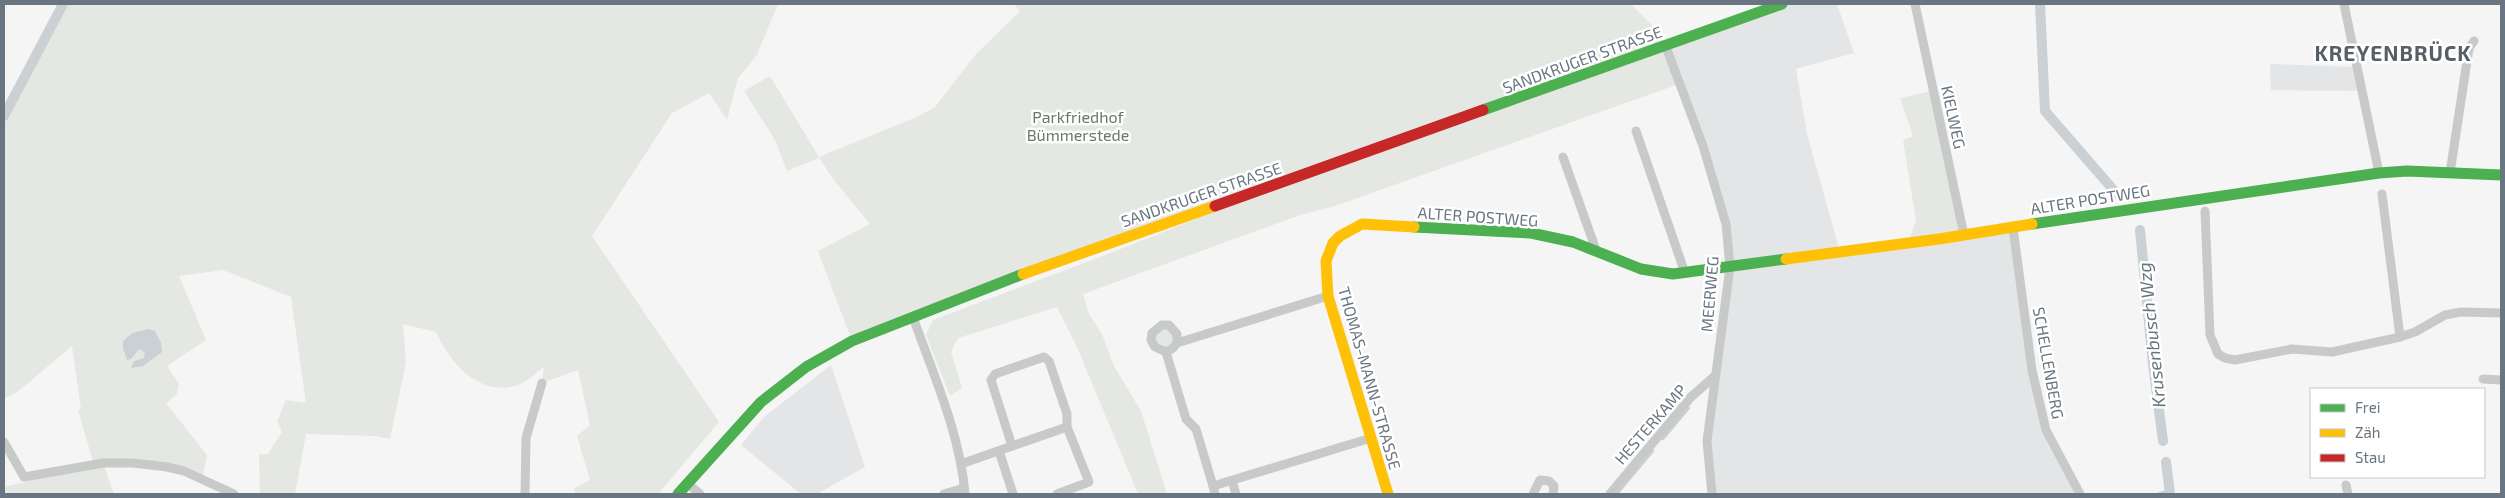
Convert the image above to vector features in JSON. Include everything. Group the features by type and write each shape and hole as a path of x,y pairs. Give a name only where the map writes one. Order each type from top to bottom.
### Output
{"street":[{"name":"SANDKRUGER STRASSE","path":"678,494 761,402 806,367 852,341 1020,275 1782,4"},
{"name":"KIELWEG","path":"1915,4 1964,235"},
{"path":"2344,4 2379,173"},
{"path":"2450,173 2469,48 2474,42"},
{"name":"MEERWEG","path":"1666,46 1720,198 1726,224 1730,267 1707,441 1712,494"},
{"path":"1636,132 1685,273"},
{"path":"1563,157 1596,250"},
{"name":"ALTER POSTWEG","path":"1386,226 1531,233 1596,250 1641,269 1672,274 1964,235 2115,210 2379,173 2407,171 2501,175"},
{"path":"2382,194 2400,337"},
{"path":"2205,210 2210,335 2218,354 2225,358 2235,360 2292,349 2332,352 2400,337 2415,332 2446,315 2461,312 2501,313"},
{"name":"THOMAS-MANN-STRASSE","path":"1386,226 1362,224 1350,228 1330,246 1325,259 1325,278 1328,296 1388,494"},
{"name":"SCHELLENBERG","path":"2012,228 2034,378 2046,430 2080,494"},
{"path":"1177,342 1328,296"},
{"path":"913,317 949,420 961,464 965,491 944,494"},
{"path":"1162,325 1173,328 1177,334 1177,342 1173,348 1166,352 1154,347 1151,340 1152,333 1162,325"},
{"path":"1166,352 1186,419 1196,429 1214,490 1232,481 1371,438"},
{"path":"1012,446 991,380 995,374 1044,357 1050,361 1067,414 1067,427 1089,482 1056,494"},
{"name":"HESTERKAMP","path":"1610,494 1691,398 1716,375"},
{"path":"2483,379 2501,380"},
{"path":"525,494 526,438 542,383"},
{"path":"961,464 1067,427"},
{"path":"4,442 24,477 103,463 132,463 184,471 234,494"},
{"path":"998,451 1013,494"},
{"path":"1533,494 1540,480 1549,481 1554,486 1554,494"},
{"path":"1232,481 1236,494"},
{"path":"687,483 700,494"}],"shaded area":[{"path":"1790,4 1837,4 1854,53 1796,69 1807,134 1840,252 2013,228 2046,430 2080,494 1712,494 1707,459 1727,287 1726,224 1666,47"},
{"path":"2270,64 2357,67 2362,91 2271,90"},
{"path":"149,329 155,331 161,343 162,352 143,366 131,368 134,361 144,358 145,353 139,349 131,359 127,360 123,341 133,333"},
{"path":"831,365 865,467 817,494 801,494 741,445 764,417"}],"green space":[{"path":"63,4 778,4 757,55 738,78 727,120 709,93 672,113 592,236 719,422 658,494 575,494 574,488 590,480 577,436 590,425 578,370 542,383 544,367 522,383 508,387 494,387 470,377 450,356 436,332 403,324 406,362 390,439 375,436 306,434 295,494 260,494 259,454 268,454 282,432 277,421 286,400 306,403 291,297 223,270 179,276 206,340 167,366 179,384 177,394 166,403 207,455 202,479 184,471 103,463 114,494 4,494 4,487 94,465 78,410 81,409 72,346 16,393 4,398 4,115"},
{"name":"Parkfriedhof Bümmerstede","path":"1014,4 1631,4 1660,33 1679,84 1335,206 1300,215 1083,294 1089,314 1102,334 1114,366 1141,411 1167,494 1138,494 1077,347 1057,307 958,338 951,352 962,388 950,396 926,335 933,320 1108,254 1289,182 852,341 818,251 870,224 834,180 819,158 787,171 775,140 744,91 770,76 819,157 919,116 935,107 976,54 1020,11"},
{"path":"1933,91 1964,235 1908,243 1916,220 1903,140 1913,136 1900,98"},
{"path":"1169,325 1177,343 1161,351 1152,333"}],"waterway":[{"path":"4,116 63,4"},
{"name":"Krusenbusch Wzg","path":"2040,4 2045,111 2117,194"},
{"name":"Krusenbusch Wzg","path":"2140,230 2153,364 2163,441"},
{"path":"1663,439 1689,408"},
{"path":"1617,494 1653,451"},
{"name":"Krusenbusch Wzg","path":"2166,462 2170,494"},
{"path":"2158,494 2170,490"}],"traffic: fast":[{"path":"1483,110 1782,4"},
{"path":"2032,224 2379,173 2407,171 2501,175"},
{"path":"1414,227 1531,233 1573,242 1641,269 1673,274 1786,259"},
{"path":"678,494 761,402 806,367 852,341 1023,274"}],"traffic: slow":[{"path":"1023,274 1215,206"},
{"path":"1388,494 1328,296 1326,261 1333,243 1340,236 1362,224 1414,227"},
{"path":"1786,259 1939,239 2032,224"}],"traffic: jam":[{"path":"1215,206 1483,110"}],"district":[{"name":"KREYENBRÜCK","path":"2393,52"}]}
